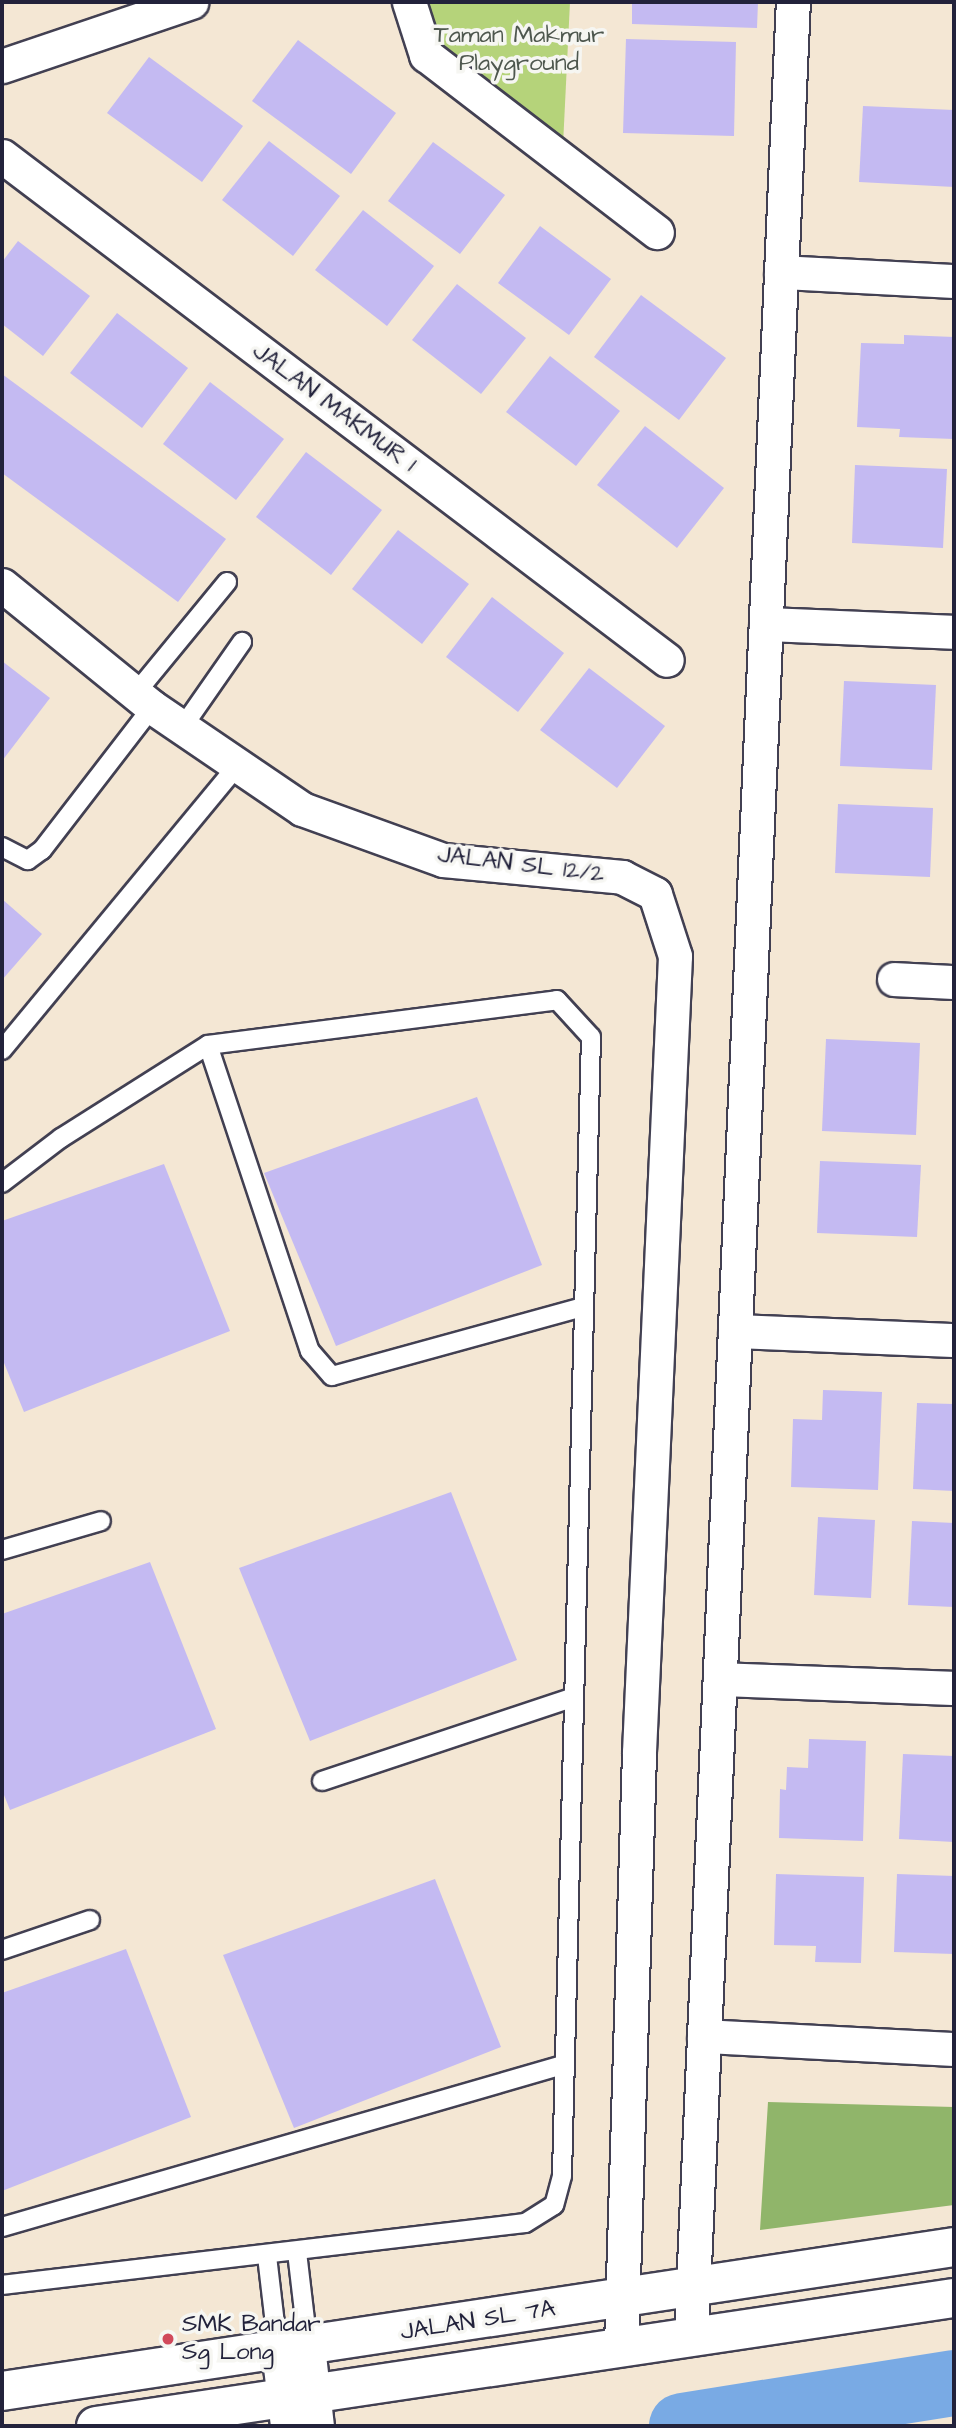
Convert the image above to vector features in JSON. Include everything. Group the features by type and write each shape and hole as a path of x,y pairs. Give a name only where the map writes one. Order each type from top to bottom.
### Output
{"street":[{"path":"2,66 191,2"},
{"path":"410,2 426,55 657,232"},
{"path":"691,2334 793,2"},
{"name":"JALAN MAKMUR 1","path":"2,156 667,660"},
{"path":"781,272 954,281"},
{"name":"JALAN SL 12/2","path":"2,585 143,701 302,808 443,860 622,877 654,894 675,956 640,1739 622,2298"},
{"path":"766,624 954,632"},
{"path":"894,979 954,982"},
{"path":"735,1331 954,1340"},
{"path":"720,1679 954,1688"},
{"path":"704,2036 954,2049"},
{"name":"JALAN SL 7A","path":"2,2391 954,2247"},
{"path":"621,2346 622,2298"},
{"name":"JALAN SL 7A","path":"96,2426 300,2411 621,2346 954,2298"},
{"path":"293,2348 300,2411"}],"lane":[{"path":"2,847 28,860 42,850 227,582"},
{"path":"182,728 242,642"},
{"path":"2,1050 237,766"},
{"path":"2,1183 61,1138 208,1045 557,1000 591,1037 572,1698 562,2176 554,2205 525,2223 267,2256 2,2285"},
{"path":"208,1045 310,1351 332,1376 583,1307"},
{"path":"2,1550 101,1521"},
{"path":"322,1781 572,1698"},
{"path":"2,1950 90,1920"},
{"path":"2,2227 563,2065"},
{"path":"293,2348 298,2252"},
{"path":"267,2256 293,2348"}],"green space":[{"name":"Taman Makmur Playground","path":"425,2 570,2 563,145 438,48"},
{"path":"768,2102 954,2107 954,2205 760,2230"}],"building":[{"path":"632,2 758,2 757,28 632,24"},
{"path":"626,39 736,42 734,136 623,133"},
{"path":"298,40 396,113 351,174 252,101"},
{"path":"149,57 243,126 202,182 107,113"},
{"path":"863,106 954,110 954,187 859,182"},
{"path":"269,141 340,196 293,256 222,200"},
{"path":"433,142 505,195 460,254 388,201"},
{"path":"363,210 434,266 387,326 315,270"},
{"path":"540,226 611,279 569,335 498,283"},
{"path":"18,241 90,296 43,356 2,324 2,262"},
{"path":"457,284 526,338 481,394 412,340"},
{"path":"641,295 726,358 679,420 594,357"},
{"path":"117,313 188,368 142,428 70,373"},
{"path":"904,335 954,337 954,439 899,437 900,429 857,427 861,343 904,344"},
{"path":"550,356 620,411 576,466 506,412"},
{"path":"2,374 226,539 178,602 2,473"},
{"path":"210,382 284,439 236,500 163,444"},
{"path":"645,426 724,488 677,548 597,485"},
{"path":"306,452 382,510 331,575 256,517"},
{"path":"855,465 947,469 943,548 852,543"},
{"path":"398,530 469,584 422,644 352,589"},
{"path":"492,597 564,653 518,712 446,657"},
{"path":"2,661 50,698 2,761"},
{"path":"589,668 665,726 617,788 540,730"},
{"path":"844,681 936,685 932,770 840,766"},
{"path":"838,804 933,808 930,877 835,873"},
{"path":"2,899 42,934 2,980"},
{"path":"826,1039 920,1043 916,1135 822,1131"},
{"path":"477,1097 542,1265 336,1346 264,1173"},
{"path":"820,1161 921,1165 917,1237 817,1233"},
{"path":"164,1164 230,1331 24,1412 2,1358 2,1221"},
{"path":"823,1390 882,1392 878,1490 791,1487 793,1419 822,1420"},
{"path":"917,1403 954,1404 954,1491 913,1489"},
{"path":"451,1492 517,1660 310,1741 239,1568"},
{"path":"818,1517 875,1520 871,1598 814,1595"},
{"path":"912,1521 954,1523 954,1607 908,1605"},
{"path":"150,1562 216,1729 10,1810 2,1790 2,1614"},
{"path":"809,1739 866,1741 863,1841 779,1838 780,1789 786,1790 787,1767 808,1768"},
{"path":"903,1754 954,1756 954,1842 899,1839"},
{"path":"776,1874 864,1877 861,1963 815,1962 816,1946 774,1945"},
{"path":"897,1874 954,1876 954,1954 894,1952"},
{"path":"435,1879 501,2047 294,2128 223,1955"},
{"path":"126,1949 191,2117 2,2191 2,1993"}],"waterway":[{"path":"682,2426 954,2383"}],"place":[{"name":"SMK Bandar Sg Long","path":"168,2339"}]}
